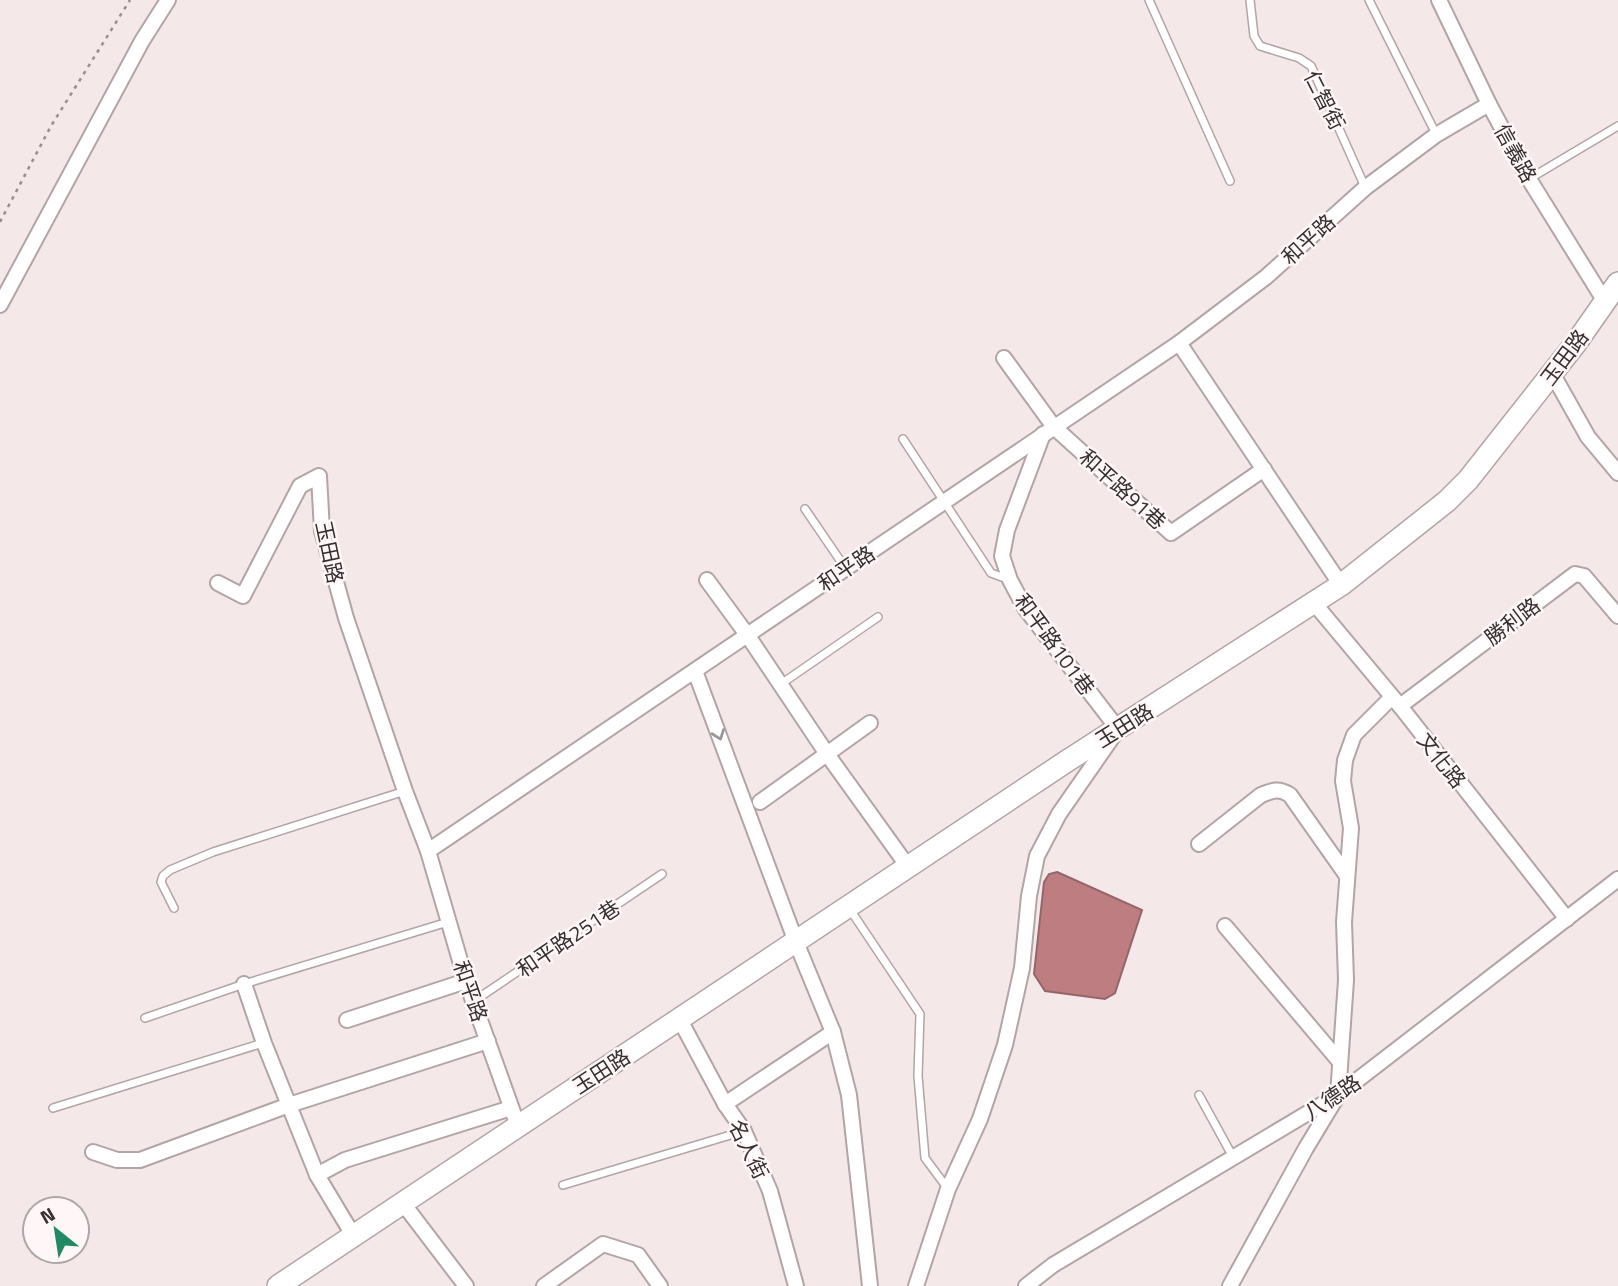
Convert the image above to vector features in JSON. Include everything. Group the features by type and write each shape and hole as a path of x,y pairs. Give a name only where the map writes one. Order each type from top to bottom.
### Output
{"street":[{"path":"0,305 142,41 168,0"},
{"name":"信義路","path":"1439,0 1529,179 1604,300"},
{"name":"和平路","path":"514,1117 466,981 428,851 1179,343 1266,277 1365,188 1436,135 1489,104"},
{"name":"玉田路","path":"278,1286 402,1202 514,1117 680,1020 1118,729 1341,585 1447,501 1468,480 1576,343 1618,283"},
{"path":"1179,343 1341,585"},
{"name":"和平路91巷","path":"1004,358 1048,430 1171,533 1264,469"},
{"path":"1552,373 1588,437 1618,473"},
{"name":"和平路101巷","path":"1048,430 1007,530 1002,556 1010,580 1032,619 1118,729"},
{"name":"玉田路","path":"218,583 243,596 300,486 319,476 322,531 346,618 428,851"},
{"name":"勝利路","path":"1396,702 1575,574 1584,576 1618,617"},
{"path":"706,580 909,868"},
{"name":"文化路","path":"1314,603 1396,702 1567,919"},
{"path":"695,671 796,942 833,1032 849,1095 870,1286"},
{"path":"1230,1286 1306,1148 1338,1096 1346,980 1344,922 1351,828 1343,781 1345,760 1354,735 1396,702"},
{"path":"760,802 870,723"},
{"path":"916,1286 948,1189 980,1119 1005,1045 1022,968 1029,896 1037,856 1059,814 1118,729"},
{"path":"1199,844 1261,795 1282,789 1290,795 1347,876"},
{"name":"八德路","path":"1026,1286 1053,1265 1338,1096 1618,879"},
{"name":"八德路","path":"1225,926 1340,1062"},
{"path":"347,1020 466,981"},
{"path":"244,984 264,1043 317,1175 353,1235"},
{"name":"名人街","path":"680,1020 725,1104 744,1131 770,1191 796,1286"},
{"path":"725,1104 833,1032"},
{"path":"93,1152 117,1160 139,1160 289,1105 488,1041"},
{"path":"317,1175 345,1160 514,1117"},
{"path":"402,1202 466,1286"},
{"path":"544,1286 603,1244 638,1255 660,1286"}],"lane":[{"path":"1149,0 1230,181"},
{"name":"仁智街","path":"1250,0 1254,36 1260,46 1299,58 1311,66 1365,188"},
{"path":"1369,0 1436,135"},
{"path":"1529,179 1618,126"},
{"path":"903,439 991,573 1010,580"},
{"path":"805,509 846,569"},
{"path":"780,685 878,617"},
{"path":"174,908 161,882 170,870 213,852 405,791"},
{"name":"和平路251巷","path":"474,1002 662,874"},
{"path":"849,907 920,1014 918,1076 925,1158 948,1189"},
{"path":"145,1018 244,984 449,922"},
{"path":"52,1108 264,1043"},
{"path":"1199,1095 1233,1157"},
{"path":"563,1185 744,1131"}],"path":[{"path":"0,222 51,126 130,0"}],"shaded area":[{"path":"1057,872 1142,910 1115,993 1105,999 1045,991 1034,974 1044,882 1049,874"}]}
